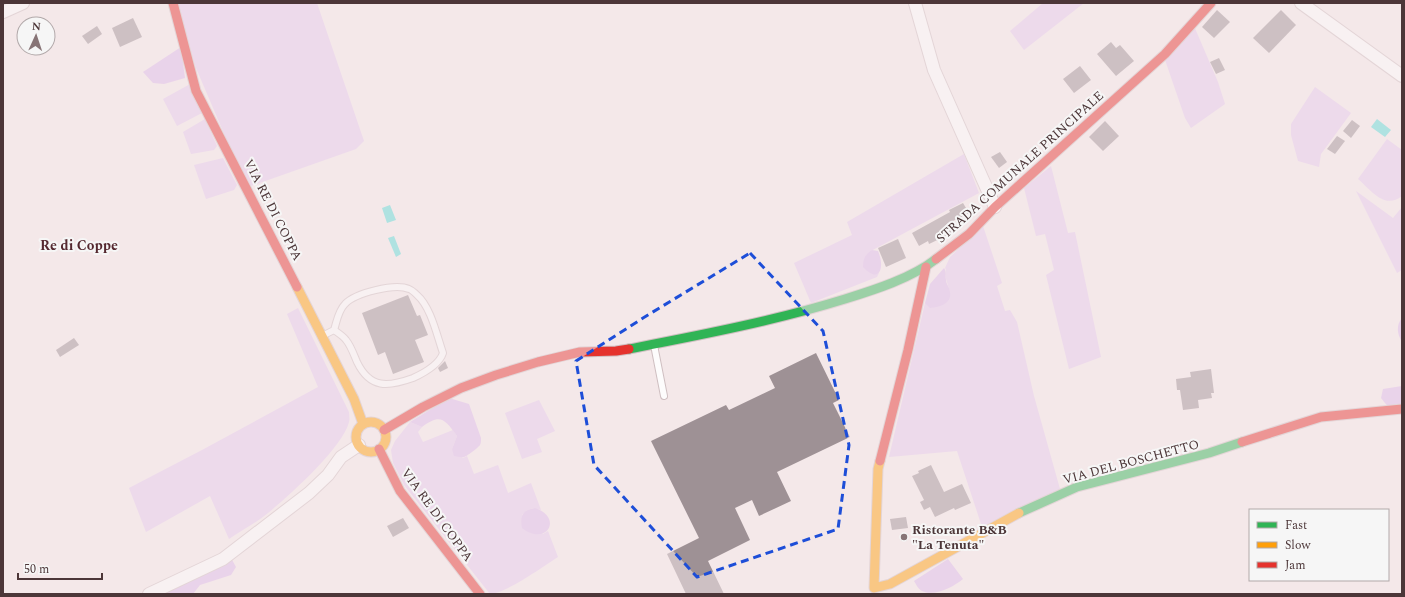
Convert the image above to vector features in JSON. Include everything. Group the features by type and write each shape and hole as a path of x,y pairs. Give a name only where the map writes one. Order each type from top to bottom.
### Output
{"street":[{"path":"3,12 23,3"},
{"name":"VIA RE DI COPPA","path":"173,3 196,91 250,193 354,399 363,424"},
{"path":"915,3 934,70 995,208"},
{"name":"STRADA COMUNALE PRINCIPALE","path":"384,430 423,406 461,388 496,375 580,352 616,351 701,335 806,311 874,290 926,267 969,234 995,208 1164,54 1212,3"},
{"path":"1301,3 1402,76"},
{"name":"VIA DEL BOSCHETTO","path":"926,267 908,350 878,469 874,588 890,584 1025,510 1077,487 1209,454 1321,417 1402,409"},
{"path":"373,422 380,425 384,430 386,439 382,446 375,451 366,450 357,442 356,434 363,424 373,422"},
{"path":"149,594 223,559 309,493 328,475 341,457 359,445"},
{"name":"VIA RE DI COPPA","path":"379,449 400,491 480,594"}],"lane":[{"path":"322,336 334,330 340,312 345,303 355,297 376,290 394,288 409,289 418,295 427,308 443,354 441,360 415,377 398,383 378,384 366,377 358,365 346,340 334,330"},
{"path":"654,344 664,396"}],"highlighted area":[{"path":"750,253 823,331 849,445 838,529 697,577 594,465 576,361 643,318"}],"shaded area":[{"path":"177,3 317,3 364,141 356,149 251,186 231,150 196,68"},
{"path":"1043,3 1084,3 1024,50 1010,31"},
{"path":"1194,26 1218,82 1225,104 1191,128 1185,118 1164,57"},
{"path":"181,47 185,78 164,84 153,83 143,72"},
{"path":"192,83 202,113 177,126 163,99"},
{"path":"1315,87 1351,113 1321,154 1319,167 1298,161 1291,135 1291,124"},
{"path":"205,119 217,146 214,150 191,154 183,132"},
{"path":"1387,139 1402,150 1402,196 1395,200 1389,201 1378,197 1358,179"},
{"path":"964,154 979,193 869,252 866,255 876,274 879,273 877,277 811,303 794,263 852,235 847,222"},
{"path":"223,158 237,185 234,190 206,199 194,165"},
{"path":"1051,166 1068,233 1075,232 1101,357 1069,369 1046,275 1054,270 1045,234 1036,236 1024,188"},
{"path":"1356,191 1393,218 1402,207 1402,270 1397,273"},
{"path":"983,226 1002,283 997,286 1005,311 1010,310 1017,322 1034,396 1060,489 982,527 957,451 889,457 925,303 950,292 946,279 945,268 950,257"},
{"path":"872,250 878,251 880,257 881,268 880,272 877,274 869,272 863,267 865,257"},
{"path":"944,268 946,272 946,282 950,290 949,299 941,306 930,308 925,303 930,284"},
{"path":"298,308 349,412 349,422 345,432 337,444 301,483 268,513 229,539 210,496 146,532 129,488 318,387 287,314"},
{"path":"1402,318 1402,342 1398,330"},
{"path":"1402,386 1402,410 1389,408 1381,398 1383,389"},
{"path":"449,398 469,404 481,438 481,443 479,446 464,457 454,456 452,449 457,436 445,422 438,419 433,420 422,427 410,422"},
{"path":"539,400 555,431 537,439 542,452 522,459 505,413"},
{"path":"410,422 422,427 418,432 423,442 453,430 457,436 452,449 463,458 467,456 474,474 498,465 508,493 531,483 541,510 530,509 522,515 543,534 548,531 558,557 514,585 497,593 490,594 404,485 393,463 391,450 395,441"},
{"path":"535,508 549,518 550,524 544,533 531,533 522,528 521,524 523,514 527,510"},
{"path":"231,558 236,567 231,575 200,585 193,594 156,594"},
{"path":"948,559 963,579 949,588 938,592 927,593 919,589 914,581"}],"water":[{"path":"1377,119 1391,130 1385,137 1371,127"},
{"path":"390,205 396,220 387,223 382,208"},
{"path":"394,236 401,254 396,257 388,238"}],"building":[{"path":"1217,10 1230,22 1214,38 1202,27"},
{"path":"1281,10 1296,25 1269,53 1253,38"},
{"path":"133,18 142,37 120,47 112,28"},
{"path":"97,26 102,34 88,44 82,36"},
{"path":"1111,42 1116,48 1120,45 1134,61 1116,76 1097,54"},
{"path":"1219,58 1225,70 1216,74 1210,62"},
{"path":"1080,66 1091,80 1074,93 1063,79"},
{"path":"1352,120 1360,126 1351,138 1343,131"},
{"path":"1105,121 1119,136 1103,151 1089,137"},
{"path":"1337,136 1345,141 1335,154 1327,149"},
{"path":"1000,152 1007,162 999,168 991,157"},
{"path":"963,203 969,213 947,224 952,233 929,244 928,241 919,246 912,233"},
{"path":"898,239 906,258 886,267 878,248"},
{"path":"408,295 417,316 420,315 428,335 415,340 424,362 393,374 385,352 378,355 362,313"},
{"path":"74,338 79,345 60,357 56,350"},
{"path":"816,353 839,400 833,403 850,437 777,472 791,501 759,516 752,500 735,508 750,540 708,561 724,594 686,594 667,554 699,538 651,441 726,405 729,410 775,388 769,376"},
{"path":"445,361 448,368 440,372 438,368"},
{"path":"1211,369 1214,393 1211,393 1212,398 1198,400 1199,408 1183,410 1180,390 1177,390 1176,379 1191,377 1190,372"},
{"path":"931,465 944,492 962,484 971,503 955,510 954,508 935,517 930,507 924,510 920,502 924,500 912,476 919,473 918,471"},
{"path":"906,517 908,528 892,530 890,519"},
{"path":"403,518 409,528 393,537 387,526"}],"traffic: fast":[{"path":"629,349 737,327 818,307 892,283 916,272 936,259"},
{"path":"1019,513 1077,487 1209,453 1242,442"}],"traffic: slow":[{"path":"297,287 354,399 363,424"},
{"path":"371,422 377,423 385,431 386,437 385,443 377,451 371,452 365,451 357,443 356,437 357,431 365,423 371,422"},
{"path":"880,461 878,469 874,588 890,584 1019,513"}],"traffic: jam":[{"path":"173,3 196,91 297,287"},
{"path":"936,259 969,234 995,207 1165,54 1211,3"},
{"path":"880,461 908,350 926,267"},
{"path":"384,430 423,407 461,388 496,375 538,362 580,352 616,351 629,349"},
{"path":"1242,442 1321,417 1402,409"},
{"path":"379,449 400,491 480,594"}],"place":[{"name":"Ristorante B&B \"La Tenuta\"","path":"904,537"}],"district":[{"name":"Re di Coppe","path":"79,245"}]}
